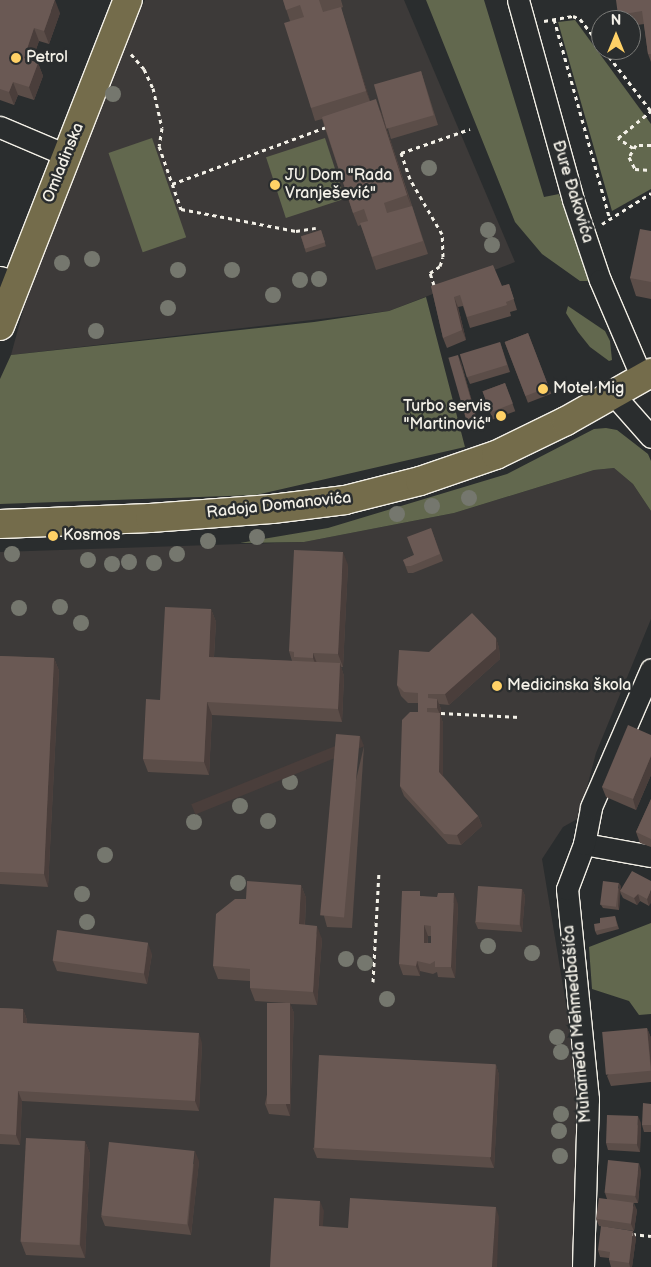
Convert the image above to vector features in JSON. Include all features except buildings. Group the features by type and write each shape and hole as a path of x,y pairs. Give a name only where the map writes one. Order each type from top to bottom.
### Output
{"main road":[{"name":"Omladinska","path":"0,326 9,279 66,155 128,0"},
{"name":"Radoja Domanovića","path":"0,524 169,517 272,510 344,500 420,481 528,441 647,376"}],"street":[{"name":"Đure Đakovića","path":"518,0 585,235 606,297 647,376"},
{"path":"0,127 66,155"},
{"path":"613,394 651,438"},
{"name":"Muhameda Mehmedbašića","path":"583,1267 587,1211 588,1099 567,892 584,844 591,807 651,669"},
{"path":"584,844 651,856"}],"path":[{"path":"524,25 573,16 580,19 591,33"},
{"path":"554,19 610,219"},
{"path":"127,50 144,69 153,88 162,128 159,146 181,209 296,231 316,228"},
{"path":"612,60 651,111 618,138 633,148"},
{"path":"172,184 331,126"},
{"path":"434,285 430,273 440,266 443,257 442,234 410,179 401,154 470,129"},
{"path":"651,145 641,143 633,148 629,157 632,166 640,171 651,170"},
{"path":"585,235 651,193"},
{"path":"441,713 521,717"},
{"path":"373,982 380,871"},
{"path":"622,1233 651,1236"}],"shaded area":[{"name":"JU Dom \"Rada Vranješević\"","path":"145,0 404,0 515,262 389,311 11,355 24,307 96,108"},
{"path":"614,468 633,484 651,511 651,619 596,753 579,818 563,827 542,859 578,1077 572,1267 0,1267 0,552 304,542 454,513 594,470"}],"green space":[{"path":"426,0 484,0 544,197 559,194 589,281 580,281 542,254 515,222"},
{"path":"575,20 591,42 591,60 604,60 651,124 651,189 612,211 558,22"},
{"path":"152,138 186,237 143,252 109,153"},
{"path":"325,138 345,199 286,218 266,157"},
{"path":"426,297 465,447 256,495 0,504 0,379 11,355 314,322 389,311"},
{"path":"568,306 605,331 610,341 612,360 609,361 590,347 566,313"},
{"path":"606,428 617,430 648,454 651,461 651,511 633,484 614,468 594,470 454,513 304,542 240,543 328,528 507,474 594,429"},
{"path":"651,923 651,1014 639,1015 629,1001 592,989 589,947"}],"place":[{"name":"Petrol","path":"16,58"},
{"name":"JU Dom \"Rada Vranješević\"","path":"275,185"},
{"name":"Motel Mig","path":"543,389"},
{"name":"Turbo servis \"Martinović\"","path":"501,416"},
{"name":"Kosmos","path":"53,536"},
{"name":"Medicinska škola","path":"497,686"}]}
